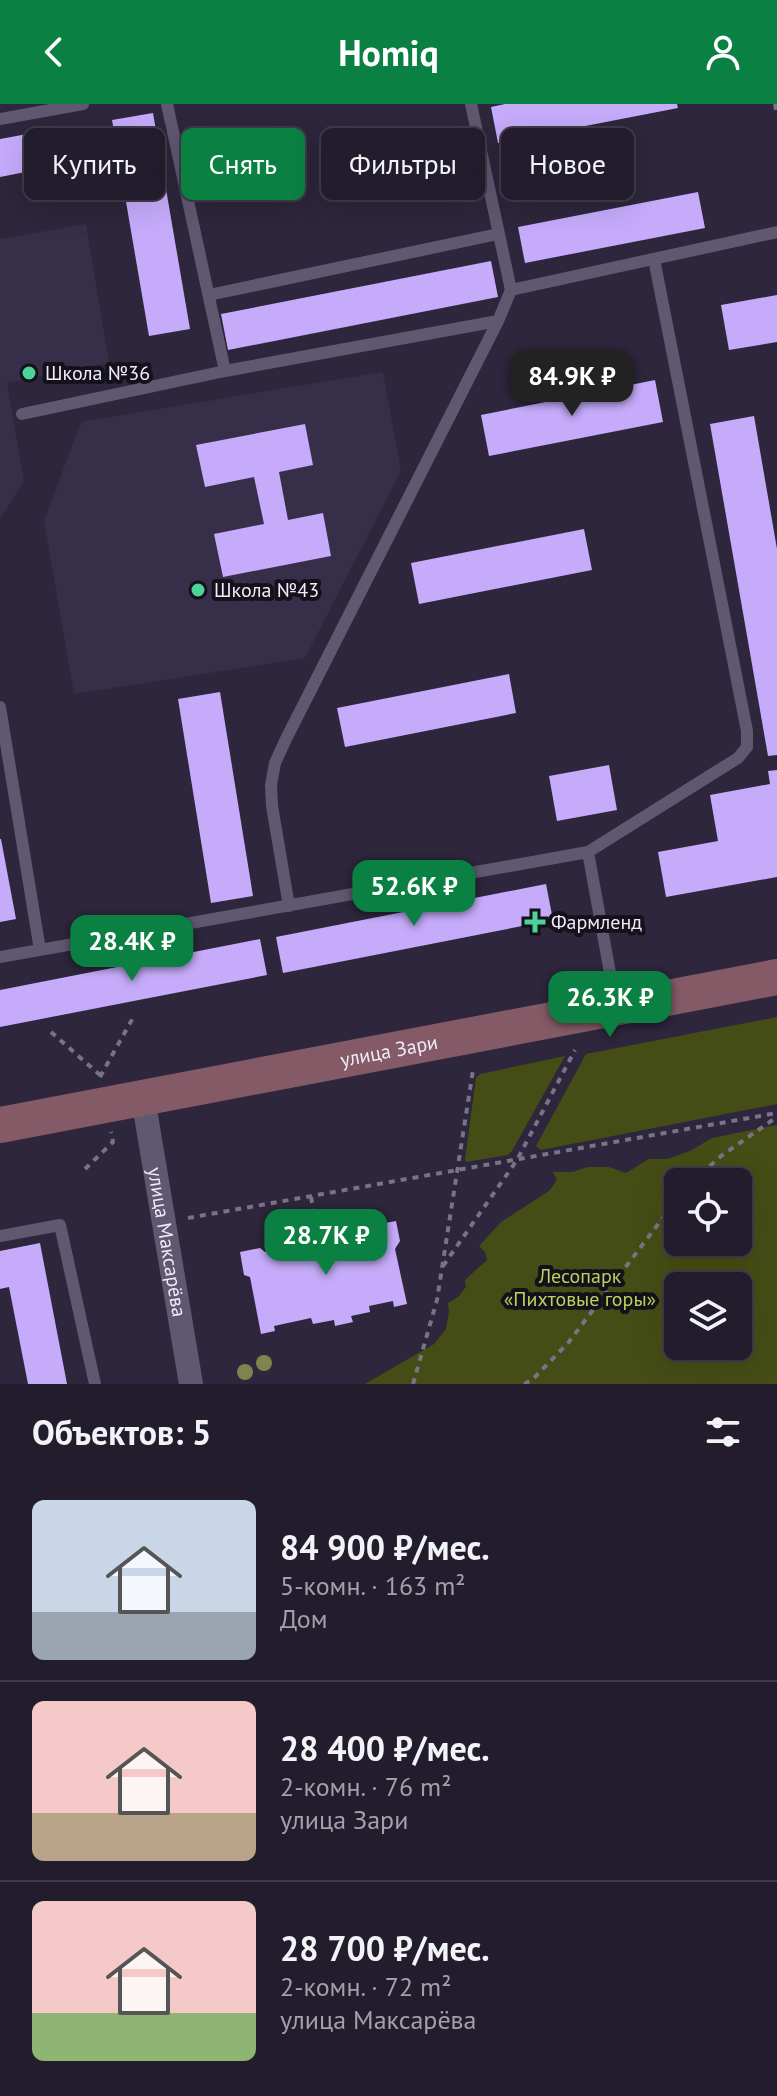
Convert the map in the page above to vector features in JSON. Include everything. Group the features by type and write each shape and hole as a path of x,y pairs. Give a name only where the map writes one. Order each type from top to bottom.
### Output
{"street":[{"name":"улица Зари","path":"0,1125 777,977"},
{"name":"улица Максарёва","path":"143,1098 191,1384"}],"lane":[{"path":"0,119 83,104"},
{"path":"167,104 225,371"},
{"path":"289,906 272,806 271,785 275,763 511,290 471,104"},
{"path":"511,290 777,232"},
{"path":"209,295 498,234"},
{"path":"0,957 588,852 738,758 747,747 747,731 654,259"},
{"path":"22,414 225,371 498,321"},
{"path":"0,707 40,950"},
{"path":"588,852 616,1007"},
{"path":"0,1236 60,1225 95,1384"}],"path":[{"path":"775,104 777,116"},
{"path":"51,1032 100,1075"},
{"path":"442,1268 517,1160 575,1050"},
{"path":"413,1384 431,1327 473,1070"},
{"path":"188,1218 777,1115"},
{"path":"708,1168 777,1115"},
{"path":"311,1197 316,1225"},
{"path":"528,1383 568,1343 664,1216"}],"shaded area":[{"name":"Школа №36","path":"86,224 109,363 7,383 24,481 0,519 0,239"},
{"name":"Школа №43","path":"383,372 401,471 305,658 74,694 44,521 81,422"}],"green space":[{"path":"777,1017 777,1104 541,1150 536,1146 586,1054"},
{"path":"565,1056 512,1151 508,1155 466,1162 476,1078 480,1074"},
{"name":"Лесопарк «Пихтовые горы»","path":"777,1125 777,1384 365,1384 434,1344 446,1329 448,1303 458,1297 466,1287 465,1280 487,1260 479,1246 501,1222 549,1191 557,1180 553,1172 609,1167 626,1173 649,1159 667,1159 690,1151 712,1138"}],"building":[{"path":"505,104 677,104 678,108 575,128 501,128 501,142 498,143 491,107"},
{"path":"153,113 156,128 113,128 112,120"},
{"path":"24,135 24,172 0,177 0,139"},
{"path":"165,183 190,329 149,336 126,200 165,200"},
{"path":"698,192 705,228 525,263 518,227"},
{"path":"491,261 498,297 228,350 221,314"},
{"path":"777,295 777,342 729,350 721,305"},
{"path":"655,380 663,422 489,456 481,415"},
{"path":"754,416 777,549 777,755 768,756 710,424"},
{"path":"305,424 313,465 279,472 288,520 323,513 331,556 223,577 214,534 264,524 254,477 205,487 196,445"},
{"path":"584,529 592,570 419,604 411,563"},
{"path":"509,674 516,713 345,747 337,708"},
{"path":"220,692 253,896 211,903 178,699"},
{"path":"609,765 617,810 557,821 549,776"},
{"path":"777,770 777,877 666,897 658,852 718,841 710,795 770,784 768,771"},
{"path":"0,839 16,919 0,922"},
{"path":"546,884 553,920 283,973 276,937"},
{"path":"260,939 267,975 0,1027 0,990"},
{"path":"396,1221 400,1241 395,1249 407,1304 394,1307 393,1301 369,1306 370,1312 351,1316 353,1322 335,1326 334,1320 313,1324 311,1318 274,1326 275,1331 261,1334 250,1277 244,1275 240,1252 260,1248 265,1252 301,1245 299,1232 324,1223 333,1225 336,1238"},
{"path":"40,1243 67,1384 28,1384 9,1287 0,1289 0,1251"}],"place":[{"name":"Школа №36","path":"29,373"},
{"name":"Школа №43","path":"198,590"},
{"name":"Фармленд","path":"535,922"}]}
